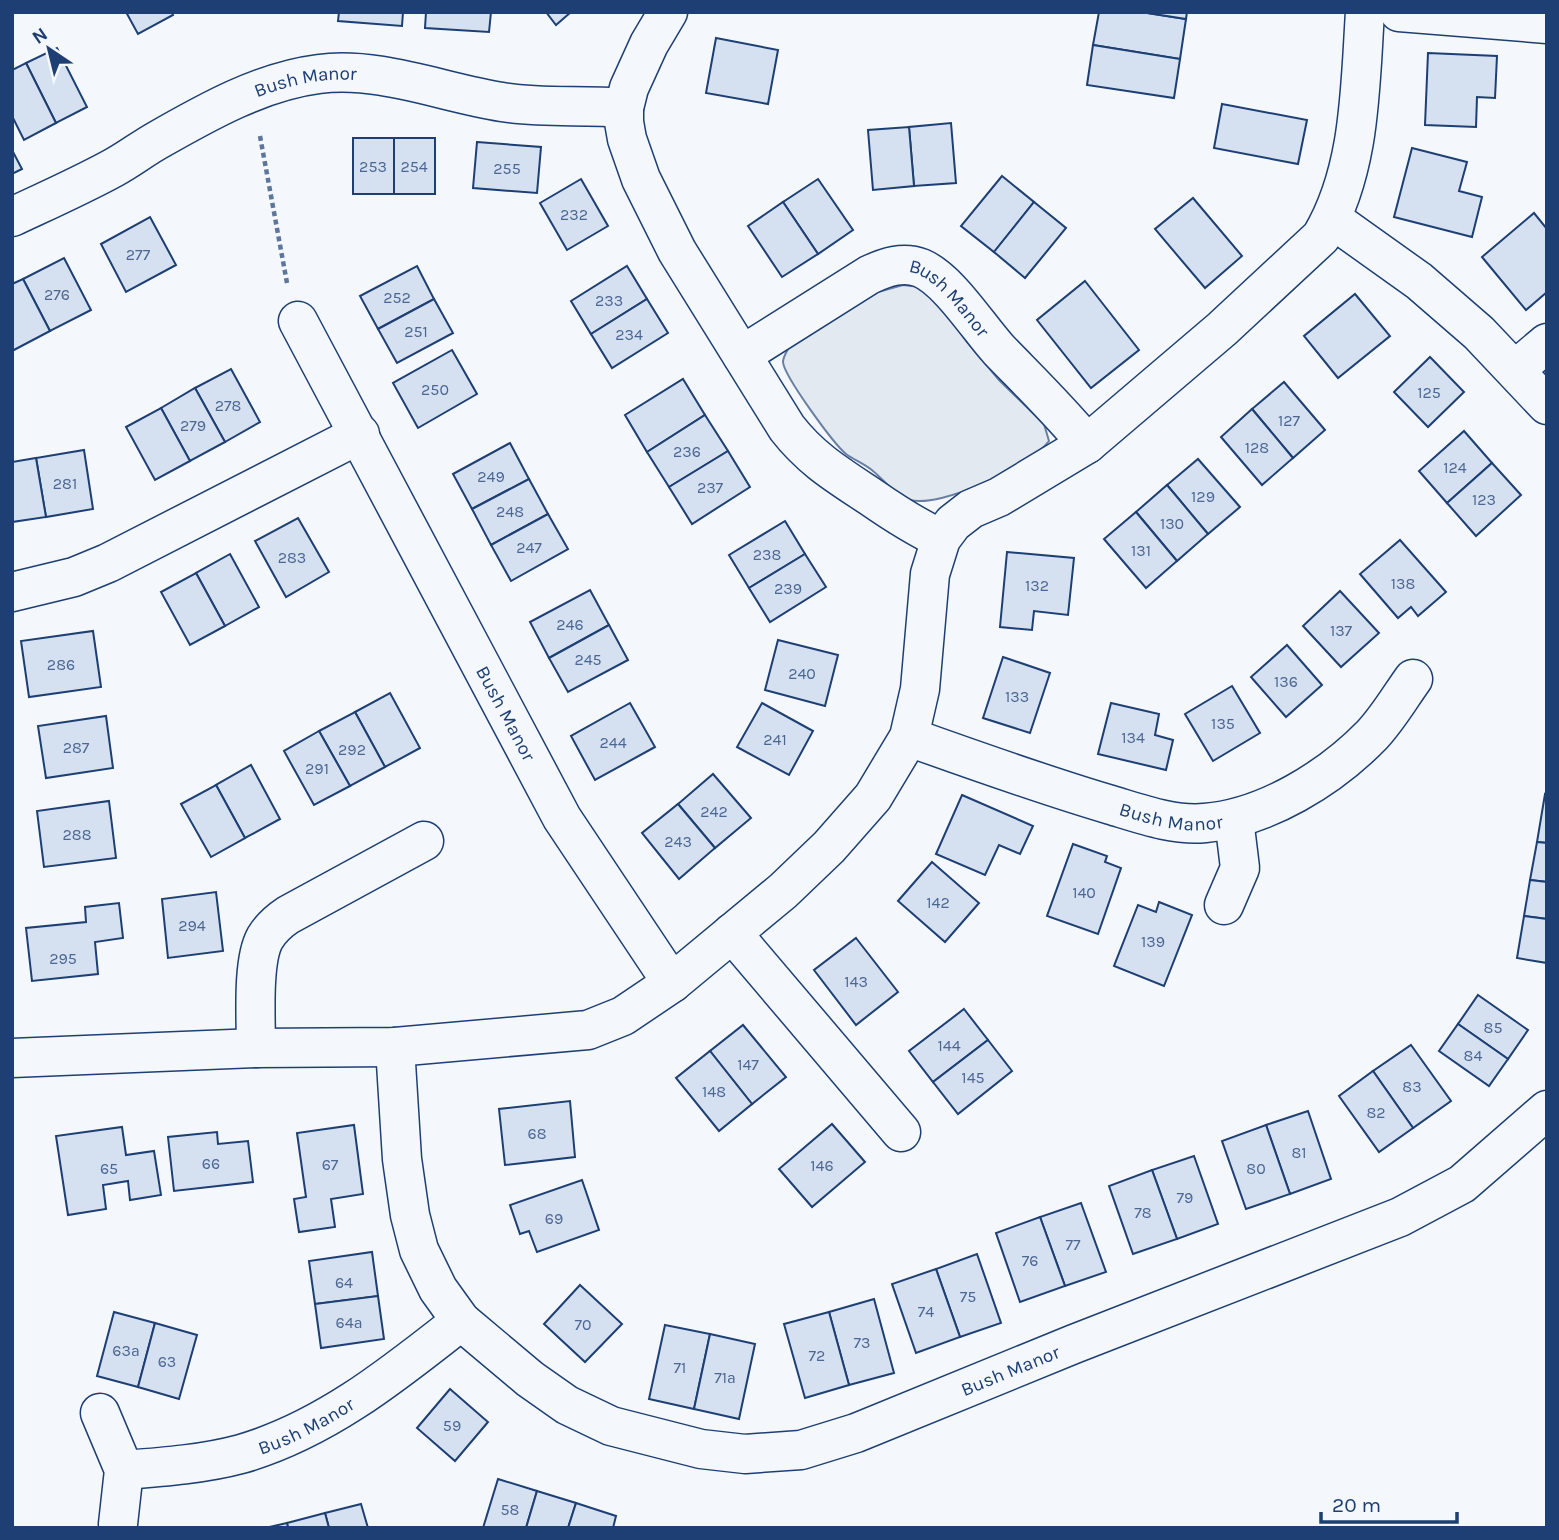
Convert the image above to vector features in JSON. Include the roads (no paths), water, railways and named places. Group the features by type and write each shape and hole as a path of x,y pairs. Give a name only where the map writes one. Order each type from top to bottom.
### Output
{"street":[{"path":"668,12 636,71 624,108 624,122 627,139 652,201 677,251 787,428 803,447 824,466 889,511 941,539"},
{"path":"12,1058 256,1048 396,1048 588,1030 623,1016 672,983 783,891 852,822 873,797 909,737 920,689 930,574 941,539 954,523 971,509 999,497 1087,444 1266,290 1321,237 1332,219 1350,166 1358,113 1365,12"},
{"path":"1399,12 1547,24"},
{"name":"Bush Manor","path":"12,217 113,168 156,141 242,98 283,82 320,74 349,73 419,82 466,96 515,104 624,108"},
{"path":"1332,219 1419,281 1479,332 1547,405"},
{"name":"Bush Manor","path":"743,355 869,275 892,265 914,266 940,280 998,348 1063,415 1087,444"},
{"name":"Bush Manor","path":"298,321 562,818 672,983"},
{"path":"1515,370 1547,343"},
{"path":"12,592 74,577 108,563 360,435"},
{"name":"Bush Manor","path":"909,737 1054,788 1146,815 1175,822 1203,824 1234,819 1277,802 1306,786 1372,734 1413,679"},
{"name":"Bush Manor","path":"1224,905 1240,867 1234,819"},
{"path":"256,1048 258,965 263,941 270,930 288,915 424,841"},
{"path":"732,933 901,1132"},
{"name":"Bush Manor","path":"396,1048 402,1159 410,1215 419,1250 438,1289 461,1321 530,1379 567,1405 611,1426 701,1449 744,1454 801,1450 856,1433 1074,1344 1400,1217 1462,1184 1547,1110"},
{"name":"Bush Manor","path":"124,1471 183,1465 241,1454 283,1439 336,1412 461,1321"},
{"path":"100,1413 124,1471 118,1524"}]}
